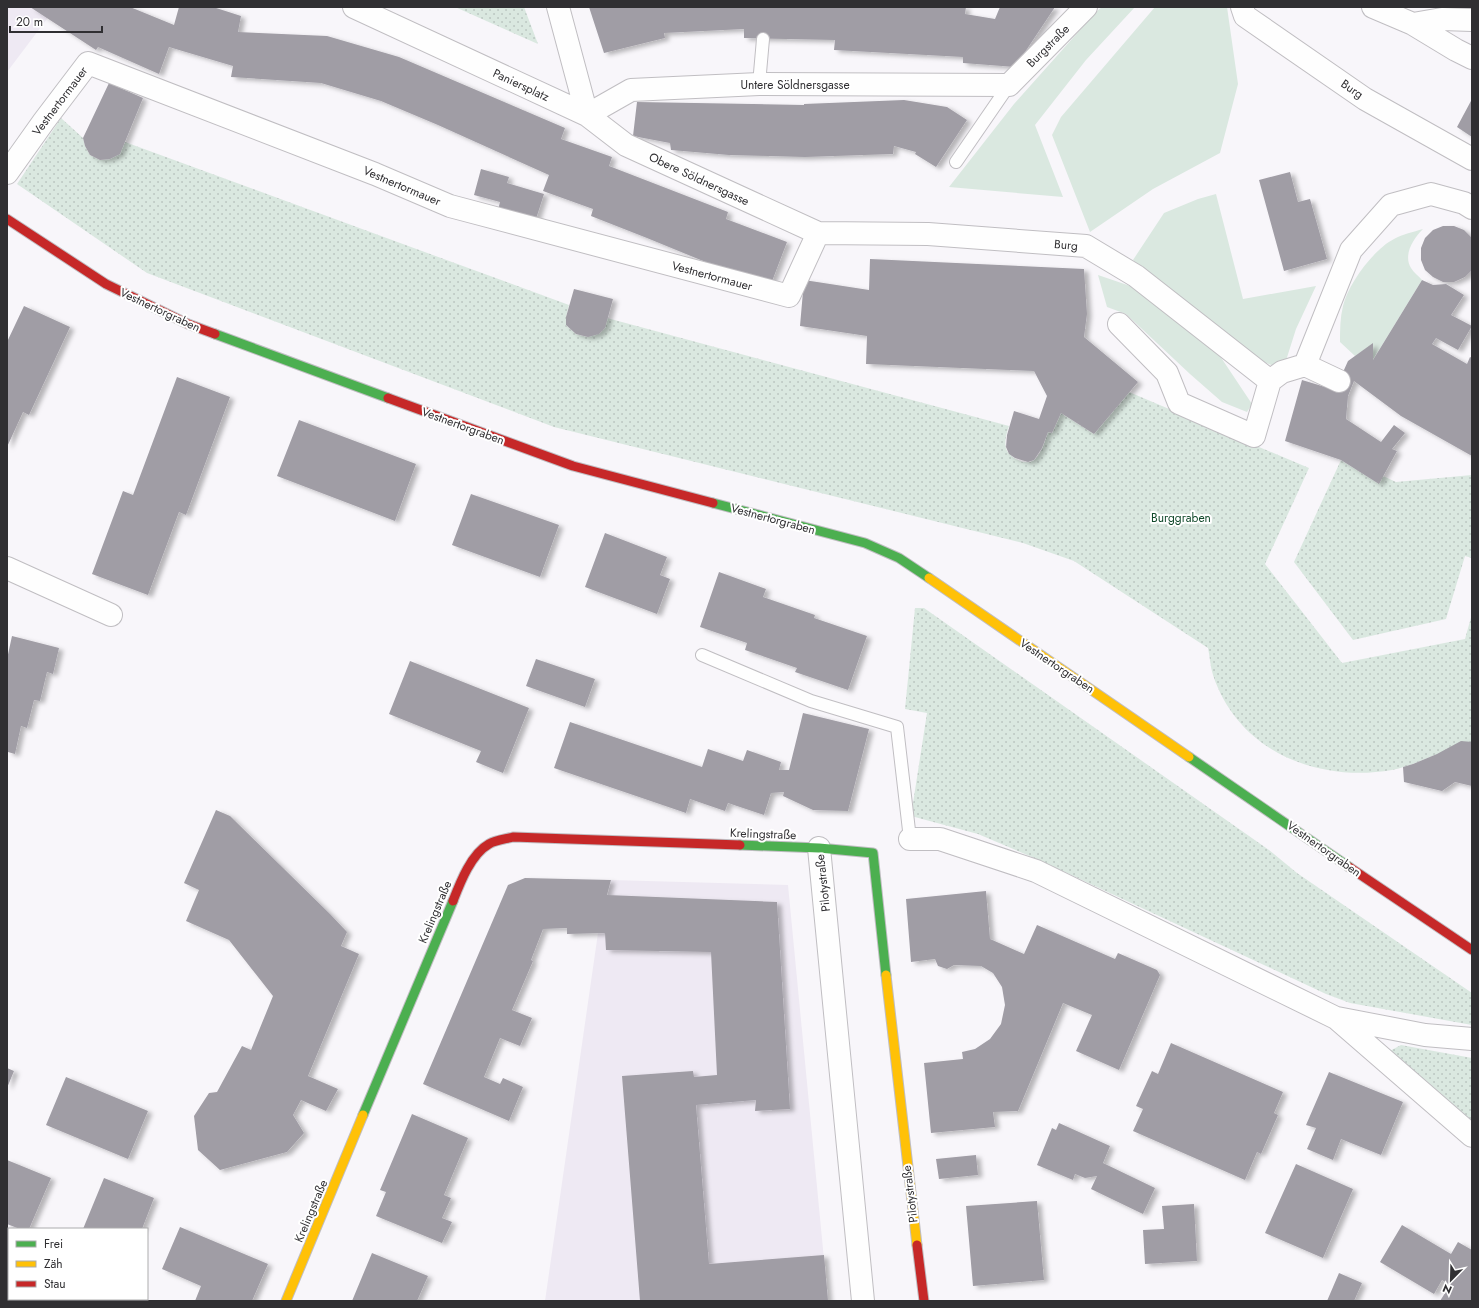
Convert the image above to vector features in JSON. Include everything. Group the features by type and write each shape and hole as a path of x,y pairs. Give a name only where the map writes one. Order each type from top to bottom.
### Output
{"street":[{"name":"Paniersplatz","path":"354,7 587,115"},
{"path":"558,7 587,115"},
{"name":"Burgstraße","path":"1009,85 1086,7"},
{"name":"Burg","path":"1242,7 1245,16 1365,98 1472,159"},
{"path":"1373,7 1414,24 1472,58"},
{"path":"1414,24 1442,19 1472,20"},
{"name":"Vestnertormauer","path":"7,173 88,63 375,174 450,206 789,296 818,233"},
{"name":"Untere Söldnersgasse","path":"587,115 631,90 759,84 1009,85"},
{"name":"Obere Söldnersgasse","path":"587,115 626,145 818,233"},
{"path":"1306,365 1351,250 1391,205 1431,194 1464,203 1472,208"},
{"name":"Vestnertorgraben","path":"7,219 106,284 188,324 573,466 865,543 899,558 1472,950"},
{"name":"Burg","path":"818,233 928,234 1086,246 1136,276 1270,381"},
{"path":"1119,324 1167,373 1179,403 1254,436 1270,381 1282,372 1306,365 1339,381"},
{"path":"7,568 111,615"},
{"name":"Krelingstraße","path":"286,1301 462,879 473,859 489,844 513,837 819,848"},
{"path":"910,840 940,839 1036,871 1336,1018 1472,1136"},
{"name":"Pilotystraße","path":"863,1301 819,848 873,854 924,1301"},
{"path":"1336,1018 1425,1035 1472,1039"}],"lane":[{"path":"759,84 763,39"},
{"path":"956,162 1009,85"},
{"path":"702,655 811,701 898,727 910,840"}],"shaded area":[{"path":"7,7 53,7 47,19 7,72"},
{"path":"611,880 788,885 828,1301 545,1301 598,933"}],"green space":[{"path":"455,7 524,7 538,44"},
{"path":"1102,7 1135,7 1086,60 1035,125 1063,197 949,187 1014,104"},
{"path":"1155,7 1227,7 1238,84 1220,153 1153,189 1090,232 1052,135 1061,117"},
{"name":"Burggraben","path":"61,118 83,138 90,155 100,160 110,159 119,154 125,142 569,305 566,325 576,334 588,337 607,318 1009,426 1005,445 1007,451 1014,458 1022,462 1031,462 1037,457 1043,447 1048,432 1052,433 1061,413 1094,434 1129,392 1309,468 1265,564 1342,663 1465,639 1472,614 1472,742 1392,770 1364,773 1336,771 1309,766 1284,756 1261,742 1241,724 1225,701 1213,675 1208,648 1074,561 1023,543 554,427 147,273 17,184"},
{"path":"1216,194 1243,299 1316,286 1296,329 1283,370 1264,362 1222,333 1133,260 1164,213 1198,199"},
{"path":"1423,229 1410,247 1408,258 1411,268 1422,280 1373,360 1373,344 1355,356 1340,342 1342,310 1350,288 1370,259 1386,244 1401,236"},
{"path":"1098,275 1142,290 1218,353 1252,404 1247,412 1222,402 1126,314 1107,307"},
{"path":"1341,460 1378,483 1383,476 1396,482 1472,475 1472,558 1465,556 1446,619 1353,640 1294,562"},
{"path":"915,608 924,608 1269,850 1297,873 1472,993 1472,1025 1350,1003 1326,994 1039,860 978,834 911,816 927,713 905,709"},
{"path":"1401,1045 1472,1058 1472,1123 1386,1053"}],"building":[{"path":"30,7 130,7 174,25 179,7 213,7 241,16 238,32 327,36 399,57 565,128 561,139 612,157 609,166 728,212 726,219 787,242 771,284 706,265 708,263 591,216 593,209 543,191 549,175 381,101 321,83 231,77 233,66 169,47 159,74 98,47 96,50"},
{"path":"589,7 966,7 965,14 995,19 1000,7 1055,7 1015,67 963,63 963,57 834,50 835,40 744,38 744,29 664,33 665,38 604,53"},
{"path":"109,83 143,98 120,154 110,159 100,160 90,155 83,138"},
{"path":"1472,99 1472,137 1457,127"},
{"path":"904,100 947,107 967,120 936,167 915,154 916,152 894,146 893,154 805,157 729,155 671,150 670,143 633,136 637,102 804,105"},
{"path":"481,169 509,177 507,183 544,194 535,222 498,210 500,202 474,195"},
{"path":"1290,172 1298,202 1310,199 1327,259 1284,271 1259,180"},
{"path":"1443,226 1454,226 1464,230 1472,238 1472,270 1465,277 1454,282 1443,282 1433,277 1425,270 1421,260 1421,248 1425,238 1433,230"},
{"path":"870,259 1084,269 1087,314 1084,337 1138,382 1094,434 1061,413 1052,433 1048,432 1042,448 1034,460 1028,462 1015,458 1009,454 1006,447 1007,435 1014,411 1039,419 1047,396 1034,371 866,364 867,336 800,326 804,280 869,290"},
{"path":"1422,280 1433,285 1446,284 1464,295 1451,315 1472,326 1458,350 1436,338 1432,344 1467,364 1470,357 1472,358 1472,456 1401,416 1354,381 1348,396 1346,419 1381,442 1394,425 1405,433 1392,449 1397,451 1379,484 1341,460 1285,441 1302,380 1335,390 1348,361 1373,343 1373,360"},
{"path":"574,289 613,299 605,328 599,334 588,337 576,334 566,325 566,317"},
{"path":"24,306 70,327 29,415 23,412 7,447 7,342"},
{"path":"177,377 230,397 186,515 179,512 148,595 92,574 123,491 133,495"},
{"path":"299,420 416,464 395,521 277,476"},
{"path":"471,494 559,525 540,577 452,545"},
{"path":"605,533 667,557 660,575 670,579 657,614 585,587"},
{"path":"719,572 766,589 763,597 815,615 814,618 867,636 848,690 795,672 797,668 745,650 747,643 700,627"},
{"path":"12,636 59,648 53,674 47,672 40,701 34,700 27,728 21,726 15,754 8,752 8,755 7,659"},
{"path":"536,659 595,679 585,707 526,686"},
{"path":"410,661 529,708 503,773 476,762 481,751 389,714"},
{"path":"803,713 869,729 848,811 813,810 783,796 784,792 771,793 764,815 728,803 725,811 690,799 686,813 554,768 570,722 702,767 708,749 743,761 747,750 781,762 779,770 789,770"},
{"path":"1461,741 1472,742 1472,786 1455,782 1442,791 1404,782 1403,767 1437,754"},
{"path":"216,810 230,816 330,914 347,932 341,946 359,954 308,1076 338,1089 326,1111 301,1100 293,1115 304,1133 287,1152 220,1170 198,1150 194,1116 209,1093 217,1092 242,1046 251,1050 273,996 229,940 186,921 199,890 184,883"},
{"path":"525,878 611,880 607,895 777,902 790,1109 755,1111 756,1100 696,1105 709,1264 824,1255 828,1301 640,1301 622,1076 693,1071 694,1077 717,1075 711,952 606,950 605,933 567,934 567,928 543,929 531,960 533,961 512,1010 532,1018 520,1046 500,1038 484,1077 500,1084 503,1078 523,1087 509,1121 423,1084 508,885"},
{"path":"986,891 990,939 1024,954 1037,925 1115,959 1118,953 1157,970 1160,975 1119,1070 1076,1051 1092,1015 1063,1003 1018,1111 993,1112 995,1127 931,1133 924,1063 963,1059 962,1052 975,1049 990,1039 1001,1024 1005,1005 1002,987 993,973 981,966 954,965 947,969 938,966 935,959 911,962 906,899"},
{"path":"1171,1043 1283,1092 1274,1113 1278,1115 1261,1154 1257,1152 1245,1180 1133,1131 1143,1109 1136,1106 1152,1071 1158,1074"},
{"path":"7,1068 14,1071 7,1088"},
{"path":"1329,1072 1403,1102 1381,1155 1341,1139 1333,1160 1307,1149 1316,1128 1306,1125"},
{"path":"66,1077 148,1111 128,1159 46,1125"},
{"path":"412,1114 468,1138 444,1195 451,1198 442,1218 452,1222 442,1243 376,1216 386,1192 380,1190"},
{"path":"1059,1123 1110,1146 1103,1163 1155,1188 1143,1214 1091,1189 1097,1176 1085,1178 1075,1174 1073,1180 1037,1165 1052,1128 1056,1130"},
{"path":"976,1155 978,1175 939,1179 936,1159"},
{"path":"7,1160 51,1178 29,1228 17,1228 7,1224"},
{"path":"1296,1164 1353,1189 1323,1258 1265,1233"},
{"path":"104,1178 154,1198 142,1228 83,1228"},
{"path":"1037,1201 1044,1280 973,1286 966,1206"},
{"path":"1194,1204 1197,1261 1145,1264 1143,1230 1164,1229 1162,1206"},
{"path":"1402,1225 1451,1254 1458,1242 1472,1250 1472,1301 1440,1301 1450,1285 1442,1280 1434,1294 1380,1262"},
{"path":"180,1227 268,1264 252,1301 195,1301 201,1286 162,1269"},
{"path":"372,1253 428,1276 417,1301 352,1301"},
{"path":"1339,1273 1362,1283 1354,1301 1327,1301"},
{"path":"7,1287 8,1300 40,1301 7,1301"},
{"path":"44,1300 106,1300 106,1301"}],"traffic: fast":[{"path":"215,334 388,398"},
{"path":"713,503 865,543 899,558 929,578"},
{"path":"1189,757 1349,867"},
{"path":"740,845 819,848 873,853 886,975"},
{"path":"363,1115 453,901"}],"traffic: slow":[{"path":"929,578 1189,757"},
{"path":"886,975 917,1245"},
{"path":"286,1301 363,1115"}],"traffic: jam":[{"path":"7,219 106,284 188,324 215,334"},
{"path":"388,398 573,466 713,503"},
{"path":"453,901 467,870 477,855 489,844 513,837 740,845"},
{"path":"1349,867 1472,950"},
{"path":"917,1245 924,1301"}]}
